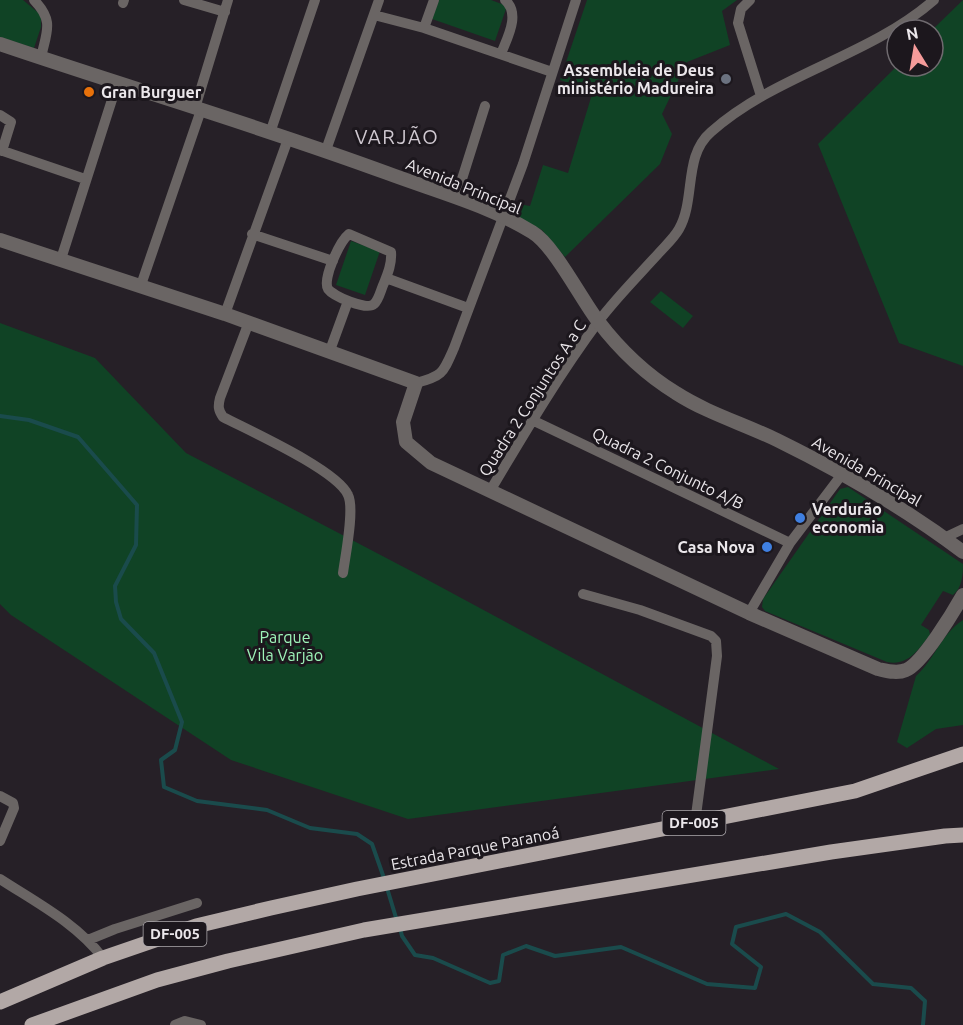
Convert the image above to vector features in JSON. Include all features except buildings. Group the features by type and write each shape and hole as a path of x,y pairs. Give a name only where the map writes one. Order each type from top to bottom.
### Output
{"main road":[{"name":"Estrada Parque Paranoá","path":"0,1002 103,958 196,926 357,890 855,791 963,754"},
{"name":"DF-005","path":"32,1025 157,980 364,930 842,851 963,835"}],"street":[{"path":"34,0 48,19 41,58"},
{"path":"183,0 225,12"},
{"path":"141,285 198,109 228,0"},
{"path":"270,133 315,0"},
{"path":"326,150 379,0"},
{"path":"424,28 434,0"},
{"path":"501,54 513,13 510,3 506,0"},
{"path":"0,240 249,322 416,383 427,380 443,371 454,348 523,164 576,0"},
{"path":"750,0 741,9 738,23 761,96"},
{"name":"Quadra 2 Conjuntos A a C","path":"490,491 532,420 599,322 678,231 688,204 696,155 708,134 761,96 881,36 918,14 934,0"},
{"path":"374,15 424,28 552,72"},
{"name":"Avenida Principal","path":"0,44 117,84 326,150 504,217 534,233 543,242 599,322 638,365 692,403 760,432 843,473 890,501 963,552"},
{"path":"61,259 117,84"},
{"path":"456,198 485,106"},
{"path":"0,115 11,122 1,150 85,179"},
{"path":"225,314 288,139"},
{"path":"252,234 333,261"},
{"path":"349,234 391,252 392,261 374,305 366,307 348,301 329,290 327,286 333,261 342,241 349,234"},
{"path":"386,278 468,308"},
{"path":"329,353 348,301"},
{"path":"249,322 220,399 219,413 311,464 333,478 349,495 350,512 343,573"},
{"path":"416,383 403,422 406,442 431,463 749,613 878,669 896,672 907,670 919,661 959,608 963,595"},
{"name":"Quadra 2 Conjunto A/B","path":"532,420 790,543"},
{"path":"749,613 790,543 843,473"},
{"path":"944,538 963,529"},
{"path":"584,594 650,614 711,636 716,641 717,656 695,823"},
{"path":"0,796 14,803 14,808 0,841"},
{"path":"0,879 63,920 88,940 103,958"},
{"path":"88,940 197,903"},
{"path":"174,1025 180,1021 195,1024"}],"green space":[{"path":"0,0 23,0 41,15 41,27 34,48 0,37"},
{"path":"439,0 491,0 507,6 495,41 432,19"},
{"path":"587,0 737,0 722,11 730,45 687,62 662,114 672,134 660,164 565,257 542,230 514,216 518,204 530,206 543,165 568,173 593,91 560,80"},
{"path":"963,0 963,366 899,343 818,144 885,78 945,78 944,18"},
{"path":"351,241 380,251 365,295 336,285"},
{"path":"661,291 693,316 683,328 650,302"},
{"name":"Parque Vila Varjão","path":"0,323 95,358 186,453 779,769 408,819 231,760 11,615 0,604"},
{"path":"848,487 963,564 958,589 953,595 943,591 921,625 929,630 930,635 912,656 901,662 887,662 765,611 762,607 763,599 840,489"},
{"path":"963,620 963,725 936,729 907,748 897,742 916,676 943,639"}],"waterway":[{"path":"0,416 29,420 78,437 137,505 136,545 115,586 116,602 121,619 154,653 182,722 175,750 161,760 164,787 197,801 267,810 310,828 357,834 372,844 385,881"},
{"path":"387,888 397,921"},
{"path":"400,928 402,936 415,955 433,958 490,983 499,981 503,955 526,946 555,956 621,947 707,984 755,988 761,967 732,944 736,927 786,914 820,932 873,984 911,988 925,1001 923,1025"}],"place":[{"name":"Assembleia de Deus ministério Madureira","path":"726,79"},
{"name":"Gran Burguer","path":"89,92"},
{"name":"Verdurão economia","path":"800,518"},
{"name":"Casa Nova","path":"767,547"}],"district":[{"name":"VARJÃO","path":"397,137"}]}
